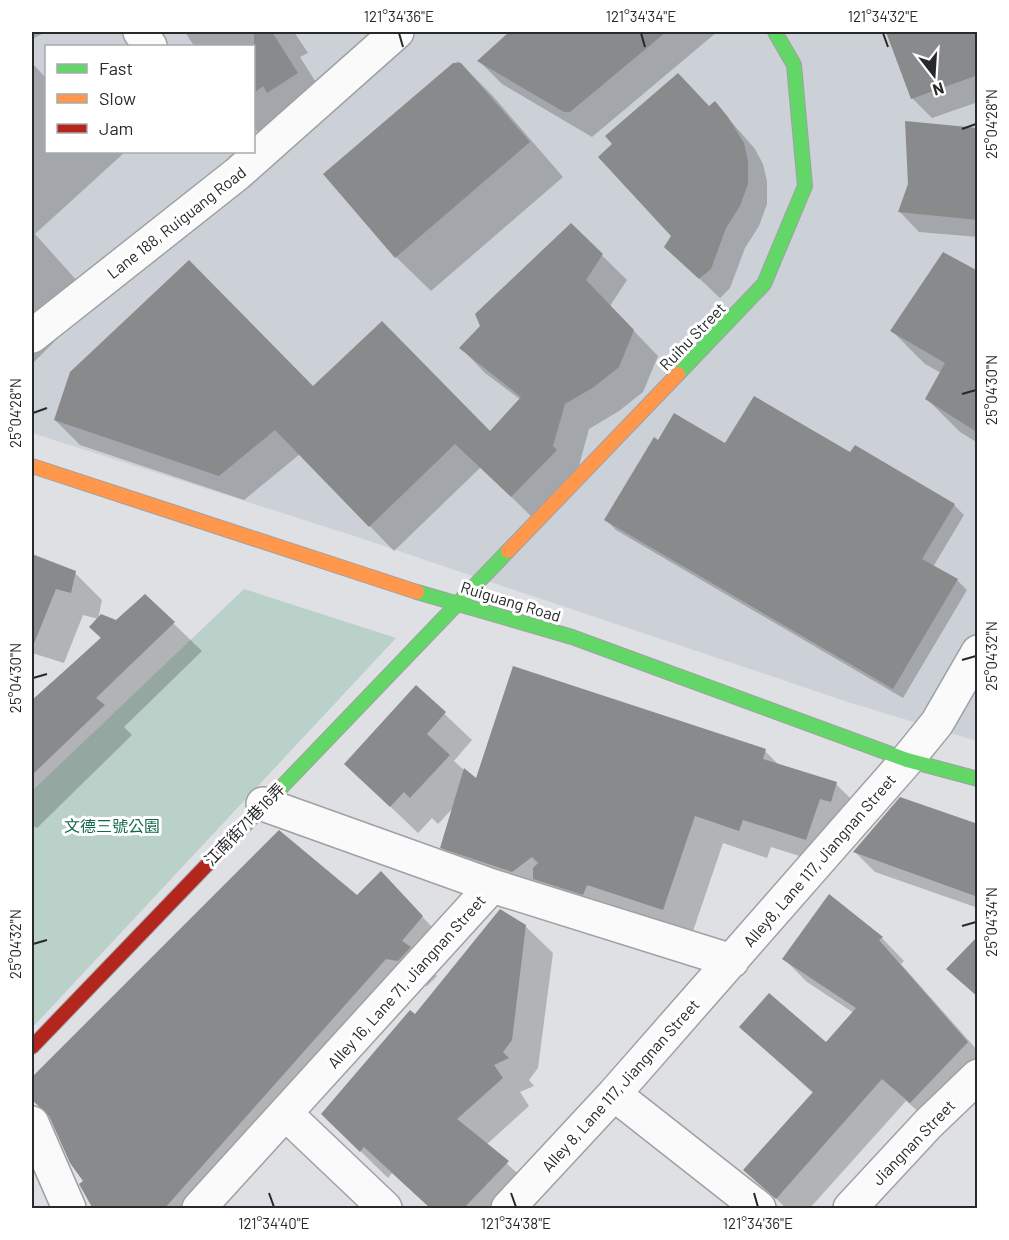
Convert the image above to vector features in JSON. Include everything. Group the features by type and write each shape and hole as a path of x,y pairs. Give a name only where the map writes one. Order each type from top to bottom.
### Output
{"street":[{"path":"140,32 149,45"},
{"name":"Lane 188, Ruiguang Road","path":"255,143 397,32"},
{"name":"Ruihu Street","path":"457,602 764,284 805,186 794,65 775,32"},
{"name":"Lane 188, Ruiguang Road","path":"32,336 243,153"},
{"name":"Ruiguang Road","path":"32,466 414,591 572,637 907,760 978,779"},
{"name":"江南街71巷16弄","path":"32,1047 457,602"},
{"name":"Alley8, Lane 117, Jiangnan Street","path":"732,961 938,723 978,652"},
{"path":"263,804 492,886"},
{"name":"Alley 16, Lane 71, Jiangnan Street","path":"199,1209 492,886 732,961"},
{"name":"Alley 8, Lane 117, Jiangnan Street","path":"508,1209 732,961"},
{"name":"Jiangnan Street","path":"850,1209 922,1130 978,1076"},
{"path":"614,1094 759,1209"},
{"path":"286,1114 385,1209"},
{"path":"32,1123 69,1209"}],"shaded area":[{"path":"32,32 977,32 977,741 851,703 351,535 32,433"}],"green space":[{"name":"文德三號公園","path":"244,589 396,638 32,1028 32,791"}],"building":[{"path":"254,32 272,32 298,73 267,93 263,86 255,92"},
{"path":"509,32 666,32 570,112 564,112 477,61"},
{"path":"886,32 978,32 978,75 911,99"},
{"path":"453,63 461,63 530,142 395,258 323,174"},
{"path":"678,73 709,106 715,101 728,117 744,143 748,161 748,184 740,206 726,228 711,269 699,279 664,247 671,236 598,157 612,144 605,136"},
{"path":"905,121 978,128 978,220 898,212 908,184"},
{"path":"571,223 603,254 586,280 634,330 619,367 594,387 565,404 553,446 557,450 511,497 455,444 369,527 275,430 219,476 54,420 70,372 189,260 313,386 382,321 490,431 521,397 459,348 480,326 475,314"},
{"path":"943,252 978,271 978,433 925,399 945,363 890,331"},
{"path":"754,396 850,452 855,445 955,504 922,559 958,579 893,689 604,520 654,437 658,440 674,413 725,443"},
{"path":"32,554 76,571 71,593 56,589 33,646"},
{"path":"145,594 175,622 96,698 105,705 32,775 32,700 101,638 89,627 101,614 116,620"},
{"path":"513,666 766,749 763,759 837,782 831,802 820,799 806,840 743,820 739,831 695,816 663,910 587,885 583,895 533,879 533,868 538,863 532,857 512,872 440,848 464,768 476,778"},
{"path":"416,685 446,712 427,734 450,755 410,798 404,792 390,807 344,764"},
{"path":"900,797 978,824 978,897 853,852"},
{"path":"279,830 357,895 381,871 423,916 402,941 411,947 398,961 386,959 164,1209 93,1209 79,1184 83,1181 70,1163 49,1116 32,1100 32,1077"},
{"path":"829,894 883,937 879,940 968,1042 910,1103 882,1079 776,1199 743,1170 813,1092 739,1027 769,993 826,1042 856,1008 782,959"},
{"path":"500,909 526,925 512,1040 503,1052 509,1058 494,1065 503,1078 457,1119 509,1161 463,1209 431,1209 364,1147 360,1152 321,1114 410,1010 415,1014"},
{"path":"978,936 978,997 946,969"}],"traffic: fast":[{"path":"678,374 764,284 805,186 794,65 775,32"},
{"path":"226,845 508,551"},
{"path":"417,592 572,637 907,760 978,779"}],"traffic: slow":[{"path":"508,551 678,374"},
{"path":"32,466 417,592"}],"traffic: jam":[{"path":"32,1047 226,845"}]}
